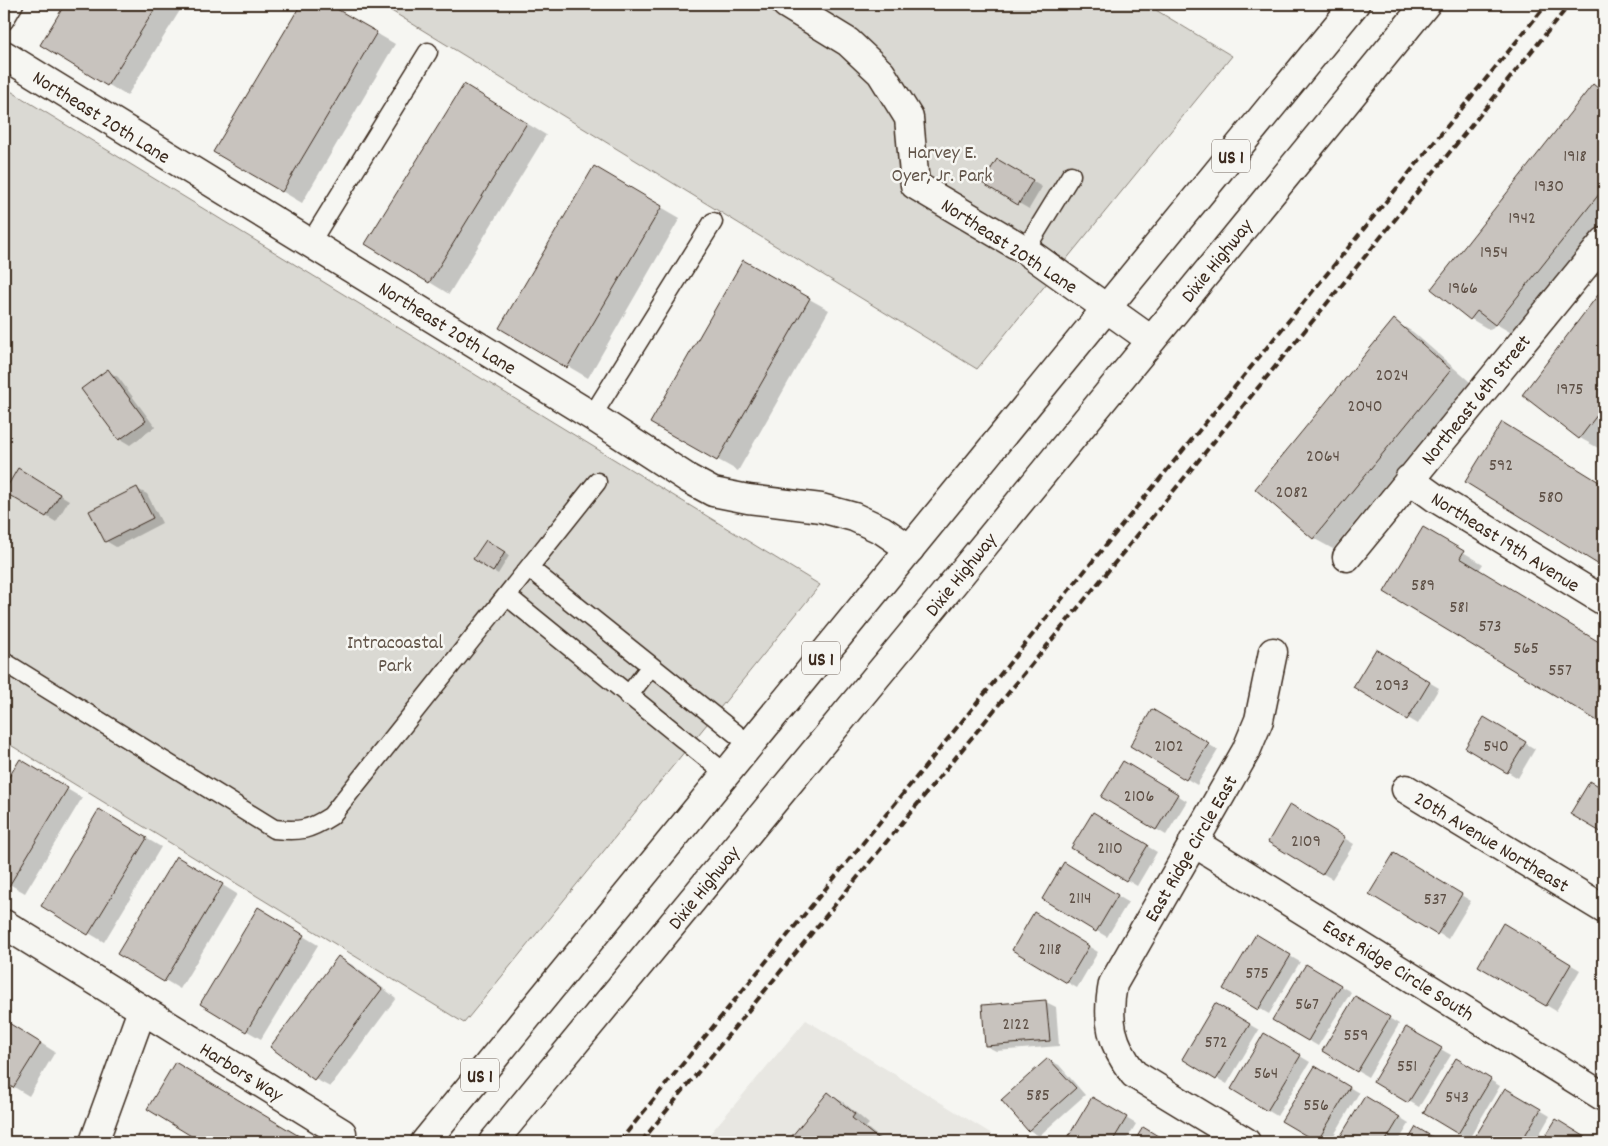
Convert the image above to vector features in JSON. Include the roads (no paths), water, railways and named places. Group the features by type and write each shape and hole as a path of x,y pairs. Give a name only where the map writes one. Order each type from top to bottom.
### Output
{"street":[{"name":"Northeast 20th Lane","path":"786,4 848,42 881,73 909,118 915,185 1025,250 1151,340"},
{"name":"US 1","path":"426,1142 1355,4"},
{"name":"Dixie Highway","path":"493,1142 1426,4"},
{"name":"Northeast 20th Lane","path":"4,55 592,416 689,479 713,492 748,499 820,508 872,524 910,549"},
{"name":"Northeast 6th Street","path":"1347,557 1604,242"},
{"name":"Northeast 19th Avenue","path":"1409,479 1434,497 1604,601"},
{"name":"East Ridge Circle East","path":"1246,1142 1134,1074 1122,1059 1109,1020 1113,984 1246,751 1259,720 1273,652"},
{"name":"20th Avenue Northeast","path":"1406,790 1604,909"},
{"name":"East Ridge Circle South","path":"1193,842 1604,1097"},
{"name":"Harbors Way","path":"4,924 342,1133"},
{"path":"94,1142 142,1010"}],"lane":[{"path":"4,21 14,4"},
{"path":"310,243 428,52"},
{"path":"1025,250 1071,175"},
{"path":"592,416 713,222"},
{"path":"4,662 274,829 294,831 314,826 331,816 597,482"},
{"path":"529,568 750,745"},
{"path":"507,596 726,774"},
{"path":"628,696 652,666"}],"railway":[{"path":"619,1142 1547,4"},
{"path":"641,1142 1570,4"}],"park label":[{"name":"Harvey E. Oyer, Jr. Park","path":"942,162"},
{"name":"Intracoastal Park","path":"395,652"}]}
